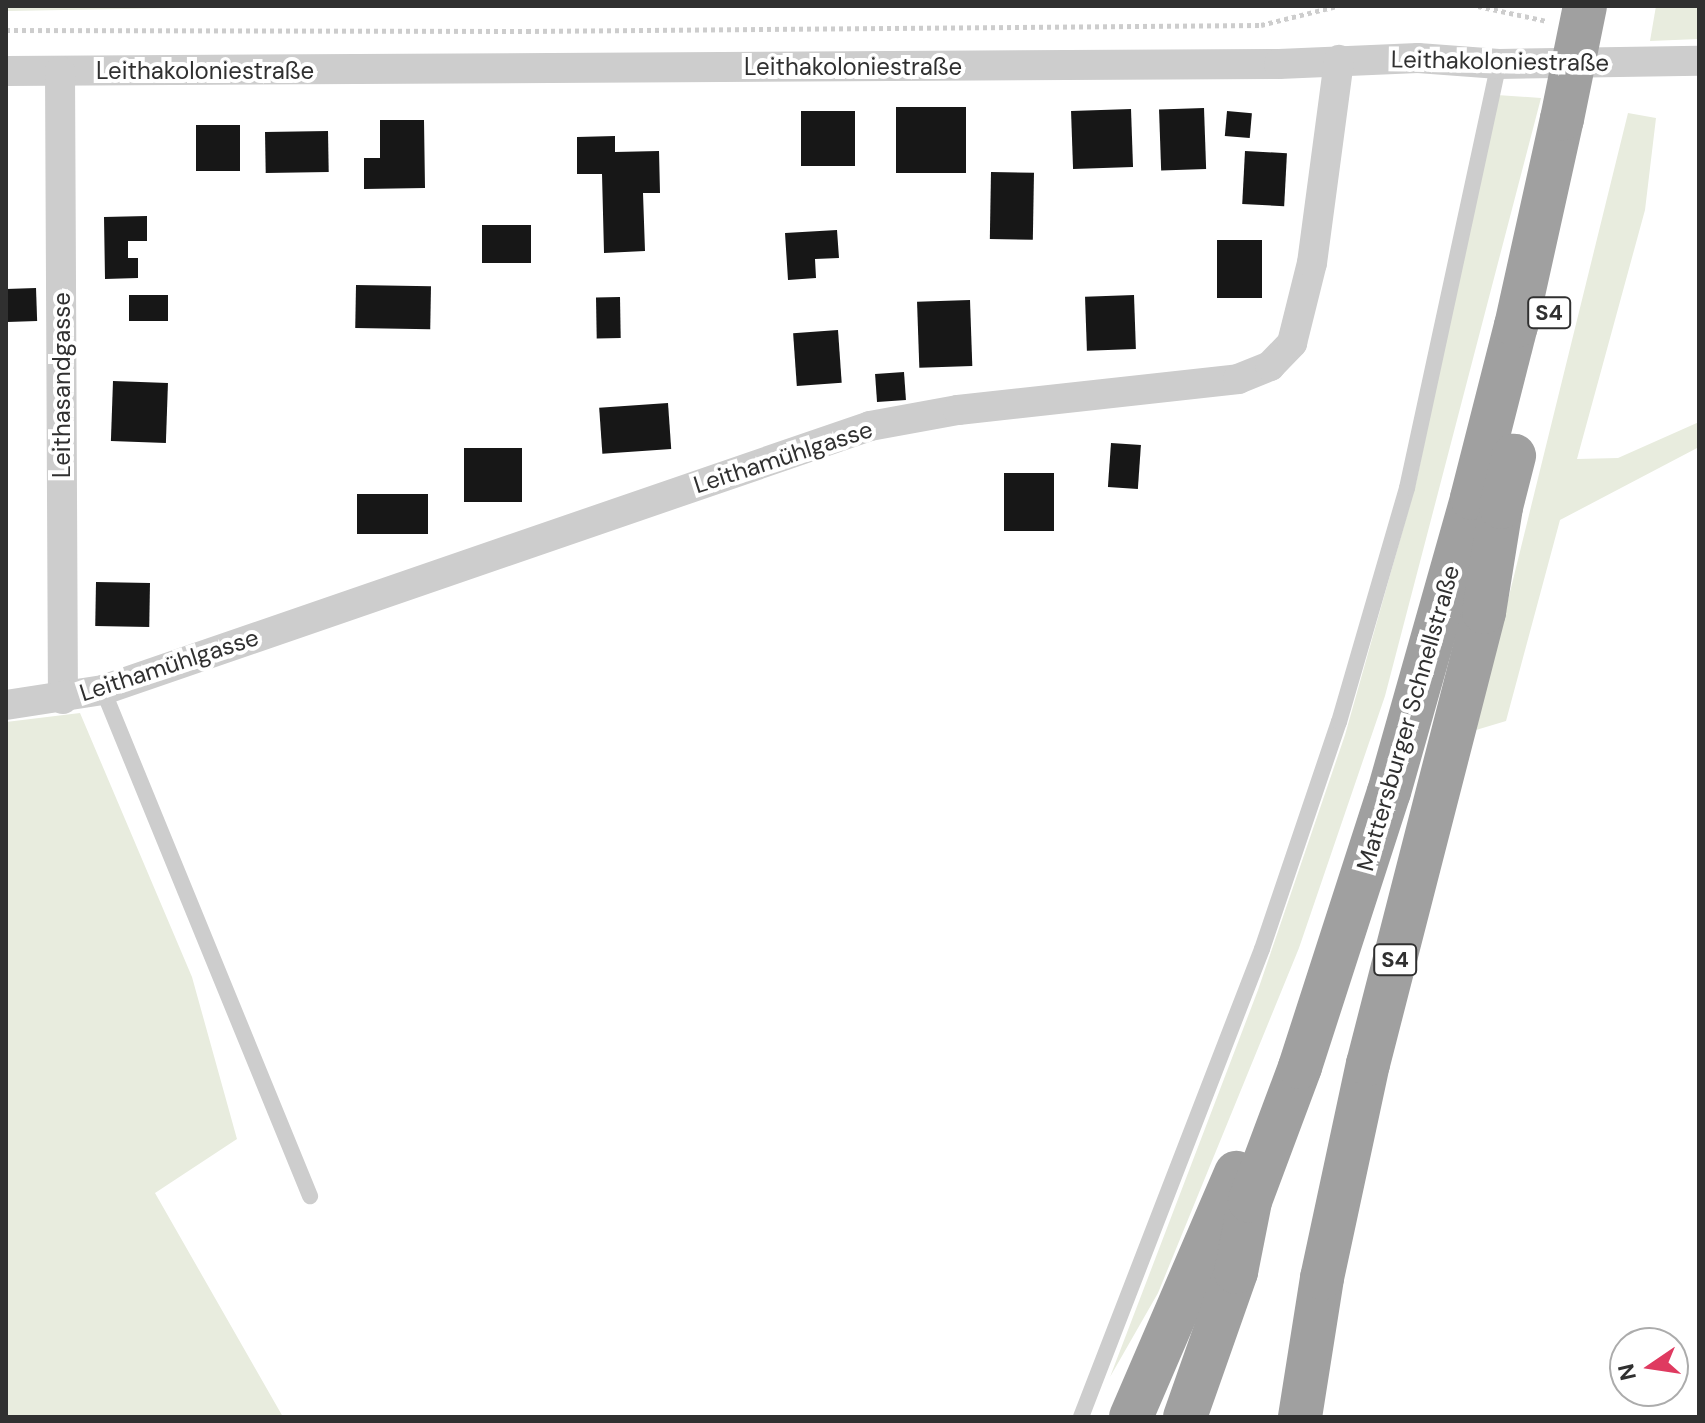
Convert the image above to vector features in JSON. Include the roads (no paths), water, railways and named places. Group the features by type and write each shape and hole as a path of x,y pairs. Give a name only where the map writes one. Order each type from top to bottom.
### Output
{"highway":[{"name":"Mattersburger Schnellstraße","path":"1185,1417 1236,1272 1250,1201 1327,984 1389,792 1472,498 1516,326 1577,118 1615,6"},
{"name":"Mattersburger Schnellstraße","path":"1300,1417 1322,1278 1365,1078 1484,612 1501,507 1546,330 1577,118 1571,14"},
{"path":"1236,1272 1272,1208 1323,1070 1501,507"},
{"path":"1131,1417 1282,1060 1327,984"}],"street":[{"name":"Leithakoloniestraße","path":"6,71 1263,65 1418,58 1499,64 1699,61"},
{"name":"Leithamühlgasse","path":"6,705 63,699 103,690 870,426 958,410 1238,379 1270,366 1292,343 1312,263 1339,60"},
{"name":"Leithasandgasse","path":"60,71 63,699"}],"lane":[{"path":"1081,1417 1262,949 1339,722 1407,488 1499,64"},
{"path":"103,690 310,1196"}]}
